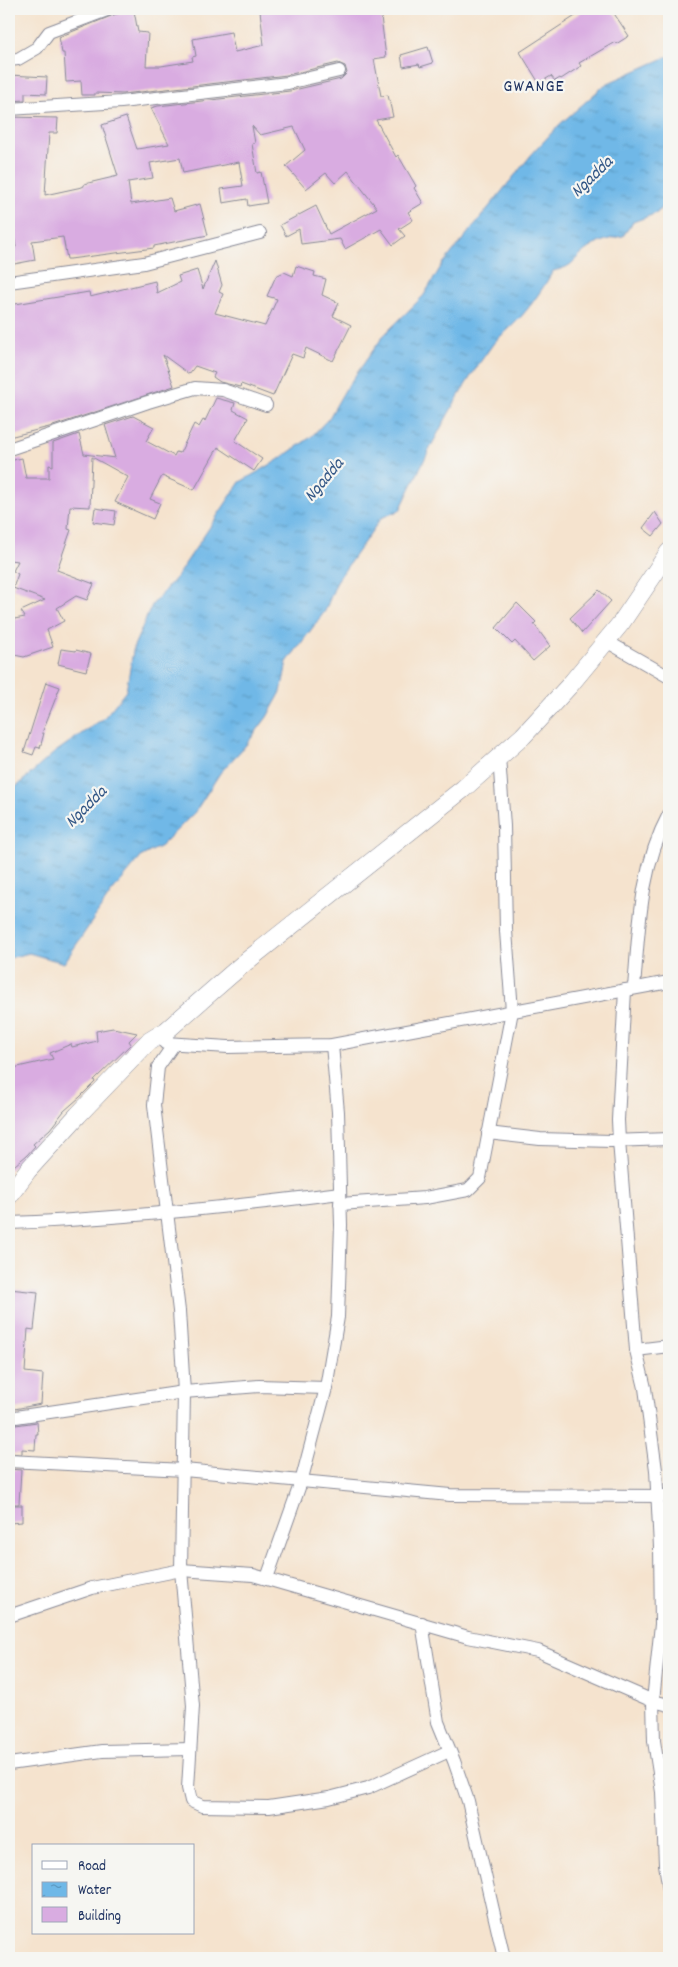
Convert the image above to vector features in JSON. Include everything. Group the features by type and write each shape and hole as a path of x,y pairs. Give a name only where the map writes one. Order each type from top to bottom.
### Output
{"street":[{"path":"9,60 18,59 37,48 49,32 110,9"},
{"path":"9,110 121,102 288,83 339,71"},
{"path":"9,282 144,263 260,233"},
{"path":"9,449 195,388 223,390 266,405"},
{"path":"9,1196 28,1170 148,1042 166,1031 243,964 456,795 523,736 569,686 621,623 669,552"},
{"path":"606,641 669,677"},
{"path":"9,1223 80,1221 340,1198 425,1198 468,1190 480,1178 512,1011 506,931 504,826 499,757"},
{"path":"669,814 649,864 641,898 629,989 618,1120 636,1350 644,1388 656,1470 663,1497 660,1547 665,1636 653,1701 654,1741 662,1792 665,1864 669,1890"},
{"path":"148,1042 228,1047 332,1046 669,982"},
{"path":"174,1044 158,1067 154,1105 179,1310 184,1392 181,1570 193,1706 188,1788 191,1801 202,1806 269,1807 329,1798 368,1788 449,1751"},
{"path":"267,1578 301,1482 326,1388 338,1317 341,1225 338,1112 332,1046"},
{"path":"488,1133 540,1139 619,1141 669,1139"},
{"path":"636,1350 669,1346"},
{"path":"9,1418 184,1392 259,1386 326,1388"},
{"path":"9,1461 184,1470 450,1495 663,1497"},
{"path":"9,1616 92,1588 181,1570 253,1575 468,1637 538,1651 653,1701 669,1705"},
{"path":"422,1623 438,1722 468,1801 504,1958"},
{"path":"9,1764 102,1751 190,1749"}],"water":[{"name":"Ngadda","path":"669,56 669,197 657,213 633,222 623,236 608,239 595,245 586,250 569,265 553,271 526,311 493,344 454,404 400,510 381,518 337,581 325,611 287,662 281,692 267,717 246,745 220,773 195,812 161,846 142,856 111,893 64,963 29,953 9,958 9,793 54,753 104,718 126,691 134,646 152,605 177,576 240,482 275,462 311,437 329,418 345,390 384,335 424,295 442,265 532,154 559,125 606,84"}],"building":[{"path":"276,9 380,9 386,57 374,59 381,96 388,95 393,117 376,120 396,157 398,155 416,186 414,188 423,203 408,212 413,220 399,229 405,236 393,245 381,229 345,249 340,239 301,244 299,229 286,236 280,225 316,206 329,234 377,208 348,171 335,183 326,173 306,189 286,166 305,150 294,127 260,135 252,126 255,143 252,144 257,173 261,172 267,203 248,206 247,199 223,203 221,189 243,186 239,162 183,173 180,158 150,163 153,178 128,182 131,204 170,198 174,211 200,204 208,235 154,246 154,248 70,259 67,259 63,237 32,241 35,260 9,265 9,249 16,247 9,209 9,117 58,118 57,133 49,133 45,195 82,187 84,184 118,176 102,125 126,117 137,149 169,144 151,108 290,91 341,79 347,73 345,66 338,63 287,75 123,94 95,93 95,95 82,95 81,81 66,82 64,53 62,53 59,37 116,14 134,11 138,32 148,33 146,66 161,66 193,61 192,57 196,56 193,39 231,32 235,52 264,45 260,11"},
{"path":"586,9 611,9 629,36 579,63 581,66 561,79 555,81 551,76 539,83 520,52"},
{"path":"428,47 433,63 420,67 419,64 403,67 401,55"},
{"path":"9,75 47,77 46,94 25,93 25,100 9,101"},
{"path":"215,261 222,285 219,292 223,294 215,313 265,326 277,299 267,296 276,276 284,272 293,276 296,266 315,272 314,276 326,279 322,295 339,303 333,316 351,325 333,361 306,348 303,358 292,354 273,396 241,384 240,387 220,382 213,377 215,373 195,366 189,374 163,355 174,386 53,426 9,437 9,305 89,292 90,297 155,281 157,293 180,282 178,276 197,270 203,289"},
{"path":"216,398 235,403 233,410 248,418 235,441 262,459 254,471 218,447 194,490 162,476 150,499 160,503 153,519 115,502 128,477 92,457 90,507 70,506 68,529 71,530 57,570 94,584 87,600 76,596 57,608 64,621 47,630 53,647 24,657 9,654 9,620 25,617 21,611 45,600 13,588 18,574 13,571 18,561 9,560 9,461 22,458 26,478 49,478 49,465 53,466 53,443 79,434 84,454 115,458 105,425 133,416 154,427 146,441 174,456 176,452 180,453 194,424 199,427 203,420 205,421"},
{"path":"95,508 116,511 114,525 93,522"},
{"path":"655,512 663,524 653,536 643,528"},
{"path":"599,590 611,601 582,633 570,618"},
{"path":"517,603 536,622 534,624 550,646 533,661 515,641 512,644 496,628"},
{"path":"61,649 91,654 86,671 58,664"},
{"path":"46,682 60,687 42,733 44,733 40,748 36,747 33,755 24,752"},
{"path":"113,1028 137,1033 129,1041 131,1044 64,1111 50,1129 33,1144 35,1146 27,1155 9,1170 9,1069 53,1059 50,1053 71,1044 72,1047 97,1041 96,1031"},
{"path":"9,1289 38,1292 34,1330 28,1329 25,1372 43,1374 41,1404 9,1410"},
{"path":"37,1422 38,1434 36,1434 35,1450 22,1449 22,1454 9,1453 9,1426"},
{"path":"9,1469 21,1470 19,1504 9,1504"},
{"path":"9,1505 22,1505 22,1522 9,1523"}],"district":[{"name":"GWANGE","path":"534,85"}]}
